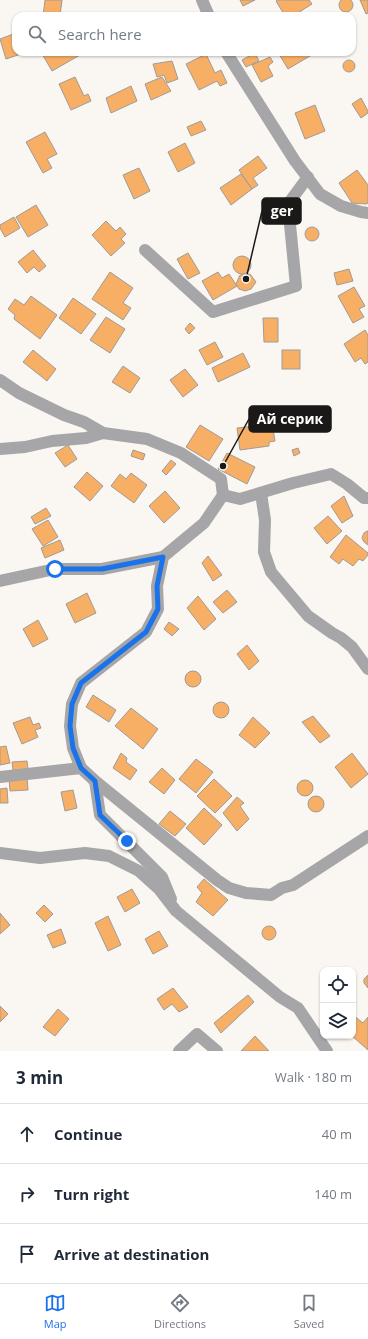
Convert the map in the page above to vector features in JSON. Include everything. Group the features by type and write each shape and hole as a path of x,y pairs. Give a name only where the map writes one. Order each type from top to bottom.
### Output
{"street":[{"path":"202,0 208,12"},
{"path":"229,56 295,161 320,194 341,206 368,213"},
{"path":"145,250 213,312 296,286 288,204 308,177"},
{"path":"0,380 25,396 64,415 84,422 103,433 147,439 181,453 221,479 223,495 204,523 163,557 102,569 55,569 0,581"},
{"path":"0,449 25,447 52,441 86,438 103,433"},
{"path":"223,495 240,500 261,492 331,474 347,484 364,498 368,498"},
{"path":"261,492 265,520 264,552 271,572 308,616 352,647 368,669"},
{"path":"163,557 157,586 158,609 146,632 81,683 72,704 70,726 73,748 81,768 217,880 229,888 246,893 271,895 282,888 293,885 368,836"},
{"path":"0,777 81,768"},
{"path":"95,781 100,815 162,877 176,911"},
{"path":"0,853 40,858 85,853 110,856 139,871 159,889 176,911 280,997 298,1008 327,1051"},
{"path":"179,1051 197,1034 217,1051"}],"building":[{"path":"344,-1 351,0 353,5 351,10 346,12 341,10 339,5 341,0"},
{"path":"45,0 62,0 60,12 44,12"},
{"path":"240,0 255,0 243,6"},
{"path":"309,0 312,4 299,12 283,12 276,1"},
{"path":"360,0 368,0 368,13 366,14"},
{"path":"12,34 12,56 15,56 6,59 0,39"},
{"path":"43,56 78,56 52,71"},
{"path":"202,56 207,56 215,73 221,70 227,83 220,86 217,81 199,90 186,64"},
{"path":"249,56 256,56 259,61 246,67 242,60"},
{"path":"280,56 310,56 288,69"},
{"path":"270,57 273,62 268,66 273,76 261,82 252,65"},
{"path":"349,60 353,62 355,66 353,70 349,72 345,70 343,66 345,62"},
{"path":"172,61 178,79 167,83 164,75 157,77 153,64"},
{"path":"75,77 84,96 88,94 91,101 71,110 59,84"},
{"path":"162,77 171,91 151,100 145,84"},
{"path":"131,86 137,101 111,113 106,98"},
{"path":"361,98 368,113 361,118 352,104"},
{"path":"315,105 325,131 305,139 295,113"},
{"path":"201,121 206,130 191,136 187,127"},
{"path":"45,132 57,154 47,159 52,168 43,173 26,142"},
{"path":"185,143 195,163 178,172 168,152"},
{"path":"258,156 267,168 253,178 258,185 252,189 239,170"},
{"path":"139,168 150,191 134,199 123,175"},
{"path":"357,170 368,185 368,203 366,204 352,203 339,183"},
{"path":"241,174 252,189 231,205 220,188"},
{"path":"36,205 48,225 28,237 16,217"},
{"path":"14,217 20,228 5,237 0,225"},
{"path":"106,221 116,231 120,227 126,234 121,239 125,243 111,256 92,235"},
{"path":"312,227 317,229 319,234 317,239 312,241 307,239 305,234 307,229"},
{"path":"33,250 46,266 39,272 34,267 27,273 18,262"},
{"path":"188,253 200,273 188,279 177,259"},
{"path":"242,256 248,259 251,265 248,271 242,274 236,271 233,265 236,259"},
{"path":"349,269 353,281 337,285 334,273"},
{"path":"110,272 133,288 123,303 131,308 123,320 92,299"},
{"path":"218,272 222,278 229,274 237,286 213,300 202,281"},
{"path":"250,274 256,282 251,289 245,291 239,289 236,284 240,275"},
{"path":"354,287 365,306 359,309 364,317 353,323 338,296"},
{"path":"31,296 57,315 40,339 14,319 15,315 8,309 15,299 24,305"},
{"path":"73,298 96,314 81,334 59,318"},
{"path":"106,317 125,329 110,353 90,340"},
{"path":"263,318 278,318 278,342 264,342"},
{"path":"190,323 195,328 189,334 185,329"},
{"path":"365,330 368,335 368,362 365,364 361,358 355,362 344,344"},
{"path":"215,342 223,357 207,365 199,350"},
{"path":"33,350 56,369 47,381 23,362"},
{"path":"282,350 300,350 300,369 282,369"},
{"path":"243,353 250,367 218,382 212,368"},
{"path":"123,366 140,378 130,393 112,382"},
{"path":"185,369 198,385 183,397 170,380"},
{"path":"200,425 223,439 209,461 186,447"},
{"path":"264,425 264,430 273,429 275,441 269,442 269,446 240,450 237,428"},
{"path":"68,445 77,459 65,467 55,453"},
{"path":"298,448 300,453 294,456 292,450"},
{"path":"133,450 145,454 143,460 131,456"},
{"path":"227,453 255,467 247,484 218,469"},
{"path":"171,460 176,464 166,475 162,471"},
{"path":"87,472 103,486 90,501 74,487"},
{"path":"131,473 147,485 134,503 111,486 120,474 126,479"},
{"path":"165,491 180,508 164,523 149,506"},
{"path":"344,496 353,516 342,523 331,506"},
{"path":"46,508 51,516 35,524 31,517"},
{"path":"328,516 342,531 327,544 314,528"},
{"path":"48,520 58,537 43,546 32,529"},
{"path":"367,531 368,545 362,538 364,533"},
{"path":"346,535 368,553 363,561 359,559 353,566 343,559 339,564 330,557"},
{"path":"60,540 64,550 45,558 41,548"},
{"path":"208,556 222,575 213,581 202,563"},
{"path":"227,590 237,602 223,613 213,602"},
{"path":"87,593 96,613 75,623 66,604"},
{"path":"198,596 216,619 204,630 187,608"},
{"path":"38,620 48,639 33,647 23,629"},
{"path":"169,622 179,629 172,636 164,629"},
{"path":"247,645 259,661 249,670 237,654"},
{"path":"193,671 200,676 201,679 196,686 193,687 186,682 185,679 190,672"},
{"path":"93,695 116,710 109,722 86,707"},
{"path":"221,702 228,707 229,710 224,717 221,718 214,713 213,710 218,703"},
{"path":"131,708 158,729 143,749 115,726"},
{"path":"313,716 330,736 320,743 302,722"},
{"path":"30,717 33,725 39,723 41,728 35,730 38,737 22,744 13,723"},
{"path":"253,717 270,733 255,748 239,735"},
{"path":"6,746 10,763 0,765 0,747"},
{"path":"121,753 127,758 126,762 137,770 130,780 113,768"},
{"path":"352,753 368,774 351,788 335,767"},
{"path":"196,759 213,772 196,793 179,779"},
{"path":"27,761 28,769 13,770 12,762"},
{"path":"162,768 175,780 164,794 149,782"},
{"path":"27,778 28,790 10,791 9,779"},
{"path":"214,779 232,796 215,813 197,796"},
{"path":"302,780 308,780 313,785 311,794 308,796 302,796 297,791 297,785"},
{"path":"7,788 8,803 0,803 0,789"},
{"path":"73,790 77,808 65,811 61,792"},
{"path":"313,796 319,796 324,801 322,810 319,812 313,812 308,807 308,801"},
{"path":"237,797 244,803 240,806 249,819 237,831 223,813"},
{"path":"204,808 222,825 204,845 186,828"},
{"path":"170,811 186,824 175,836 159,824"},
{"path":"204,879 228,900 213,916 196,902 202,893 197,887"},
{"path":"132,889 140,903 125,912 117,897"},
{"path":"44,905 53,914 45,922 36,913"},
{"path":"0,913 10,925 0,934"},
{"path":"108,916 121,945 108,951 95,923"},
{"path":"266,926 272,926 276,930 276,936 272,940 266,940 262,936 262,930"},
{"path":"61,929 66,943 53,948 47,935"},
{"path":"159,931 168,946 153,954 145,939"},
{"path":"368,975 368,988 364,983 364,979"},
{"path":"173,988 188,1007 179,1012 172,1004 164,1010 157,999"},
{"path":"248,995 254,1002 221,1033 214,1023"},
{"path":"0,1006 8,1014 0,1022"},
{"path":"58,1009 69,1019 55,1036 43,1027"},
{"path":"356,1017 363,1023 368,1017 368,1050 355,1039"},
{"path":"255,1036 269,1051 241,1051"}],"place":[{"name":"ger","path":"246,279"},
{"name":"Ай серик","path":"223,466"}],"route":[{"path":"55,569 102,569 163,557 157,586 158,609 146,632 81,683 72,704 70,726 73,748 81,768 95,781 100,815 127,841"}]}
